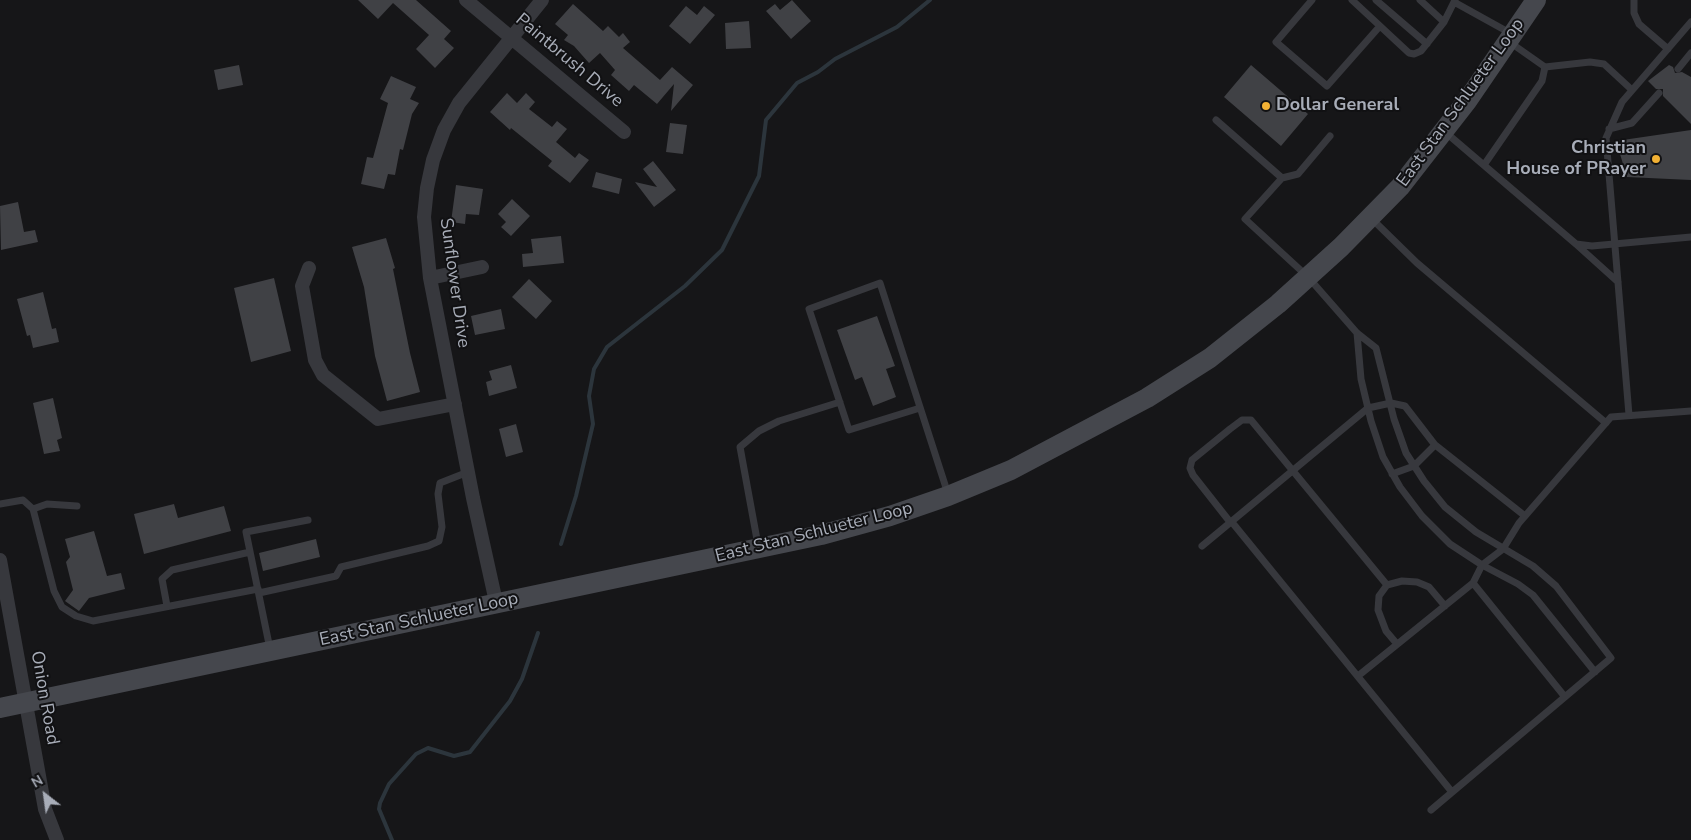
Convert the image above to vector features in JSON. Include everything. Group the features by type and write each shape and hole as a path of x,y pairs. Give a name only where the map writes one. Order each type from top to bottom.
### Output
{"main road":[{"name":"East Stan Schlueter Loop","path":"0,708 758,548 882,518 948,496 1011,470 1147,398 1210,358 1278,304 1400,187 1444,131 1536,0"}],"street":[{"name":"Paintbrush Drive","path":"466,0 624,132"},
{"name":"Sunflower Drive","path":"496,602 430,278 424,218 427,188 433,160 444,130 459,103 542,0"},
{"path":"430,278 482,267"},
{"path":"309,268 302,286 315,360 323,375 378,419 455,404"},
{"name":"Onion Road","path":"1,566 46,809 57,840"}],"lane":[{"path":"1312,0 1276,42 1327,86 1380,26"},
{"path":"1352,0 1409,53 1421,51 1444,22 1454,1 1510,38 1546,67 1590,62 1604,64 1632,90"},
{"path":"1376,0 1426,44"},
{"path":"1420,0 1444,22"},
{"path":"1634,0 1634,13 1639,24 1668,49"},
{"path":"1629,415 1613,244 1606,138 1608,129 1632,90 1691,22"},
{"path":"1678,70 1691,53"},
{"path":"1484,165 1542,82 1546,67"},
{"path":"1608,129 1632,123 1659,93"},
{"path":"1216,120 1282,178"},
{"path":"1444,131 1618,282"},
{"path":"1330,136 1298,174 1282,178 1245,219 1308,277 1358,333 1376,348 1406,453 1445,507 1476,532 1533,566 1556,586 1611,658 1431,810"},
{"path":"1370,217 1417,263 1606,423"},
{"path":"1576,244 1613,244 1691,237"},
{"path":"920,408 849,430 809,309 880,282 948,496"},
{"path":"1358,333 1361,379 1383,457 1392,474 1422,516 1450,544 1482,565 1518,584 1533,595 1595,672"},
{"path":"758,548 740,447 759,431 779,422 840,402"},
{"path":"1202,546 1368,408 1391,404 1405,406 1434,444 1525,516"},
{"path":"1358,676 1473,583 1482,565 1503,549 1525,516 1611,417 1691,411"},
{"path":"1387,585 1251,420 1242,420 1192,460 1190,468 1193,475 1452,792"},
{"path":"1392,474 1414,466 1434,444"},
{"path":"0,504 22,500 33,509 54,591 62,607 76,616 93,620 336,576 341,566 428,546 439,541 442,527 438,494 440,483 468,472"},
{"path":"33,509 47,504 77,506"},
{"path":"271,651 246,532 308,520"},
{"path":"167,606 162,579 172,570 250,552"},
{"path":"1397,644 1386,631 1378,610 1379,596 1387,585 1402,581 1417,582 1429,588 1445,606"},
{"path":"1473,583 1565,697"}],"building":[{"path":"358,0 416,0 451,31 444,39 454,48 435,68 416,49 429,35 393,3 378,19"},
{"path":"792,0 811,21 791,39 766,11 775,4 780,10"},
{"path":"573,4 603,31 608,26 619,37 623,33 630,42 623,48 660,80 672,67 693,85 671,111 674,84 657,104 634,85 629,91 611,75 615,70 600,53 589,63 574,46 564,40 568,35 555,24"},
{"path":"686,6 697,15 704,6 715,15 690,44 669,26"},
{"path":"749,21 751,48 726,49 725,23"},
{"path":"239,65 243,85 218,90 214,70"},
{"name":"Dollar General","path":"1251,65 1308,114 1281,146 1224,97"},
{"name":"Christian House of PRayer","path":"1669,65 1673,67 1675,73 1682,72 1691,77 1691,124 1663,96 1663,89 1656,89 1648,81"},
{"path":"391,76 416,87 410,99 419,103 412,114 403,150 400,149 395,175 388,174 384,189 361,184 367,157 373,158 388,103 380,99"},
{"path":"507,93 517,103 526,93 535,102 529,109 552,127 557,121 567,129 556,142 575,158 579,153 589,160 570,183 548,166 552,161 511,128 510,130 490,112"},
{"path":"670,123 687,125 683,154 666,152"},
{"name":"Christian House of PRayer","path":"1691,130 1691,180 1627,177 1616,141"},
{"path":"653,161 676,190 654,207 635,182 657,187 643,169"},
{"path":"596,172 622,179 619,194 592,187"},
{"path":"456,185 483,189 479,215 466,214 465,224 451,222"},
{"path":"512,199 530,216 511,236 501,227 506,222 498,214"},
{"path":"18,202 24,232 35,230 38,242 1,250 0,206"},
{"path":"561,236 564,263 523,267 522,254 533,253 531,239"},
{"path":"386,238 395,268 393,269 420,392 387,401 375,356 364,287 352,247"},
{"path":"274,278 291,351 251,362 234,288"},
{"path":"529,279 552,301 536,319 512,297"},
{"path":"43,292 52,329 56,328 59,342 33,348 30,335 27,336 17,299"},
{"path":"501,309 505,329 475,335 471,316"},
{"path":"877,316 895,366 886,369 896,397 873,406 862,377 855,380 837,330"},
{"path":"511,365 517,388 489,396 486,382 492,380 489,371"},
{"path":"53,398 62,438 57,440 60,451 44,454 33,403"},
{"path":"516,424 523,452 506,457 499,429"},
{"path":"174,504 178,518 224,506 231,531 144,554 134,514"},
{"path":"94,531 107,576 121,573 125,589 89,598 79,611 65,601 73,590 66,562 70,557 65,539"},
{"path":"316,539 320,557 263,571 259,553"}],"waterway":[{"path":"561,544 576,496 593,424 589,396 594,369 607,347 685,286 722,250 759,176 766,120 797,83 818,72 835,59 897,27 930,0"},
{"path":"392,840 379,809 389,784 416,754 428,748 454,756 470,752 510,701 522,679 538,633"}],"place":[{"name":"Dollar General","path":"1266,106"},
{"name":"Christian House of PRayer","path":"1656,159"}]}
